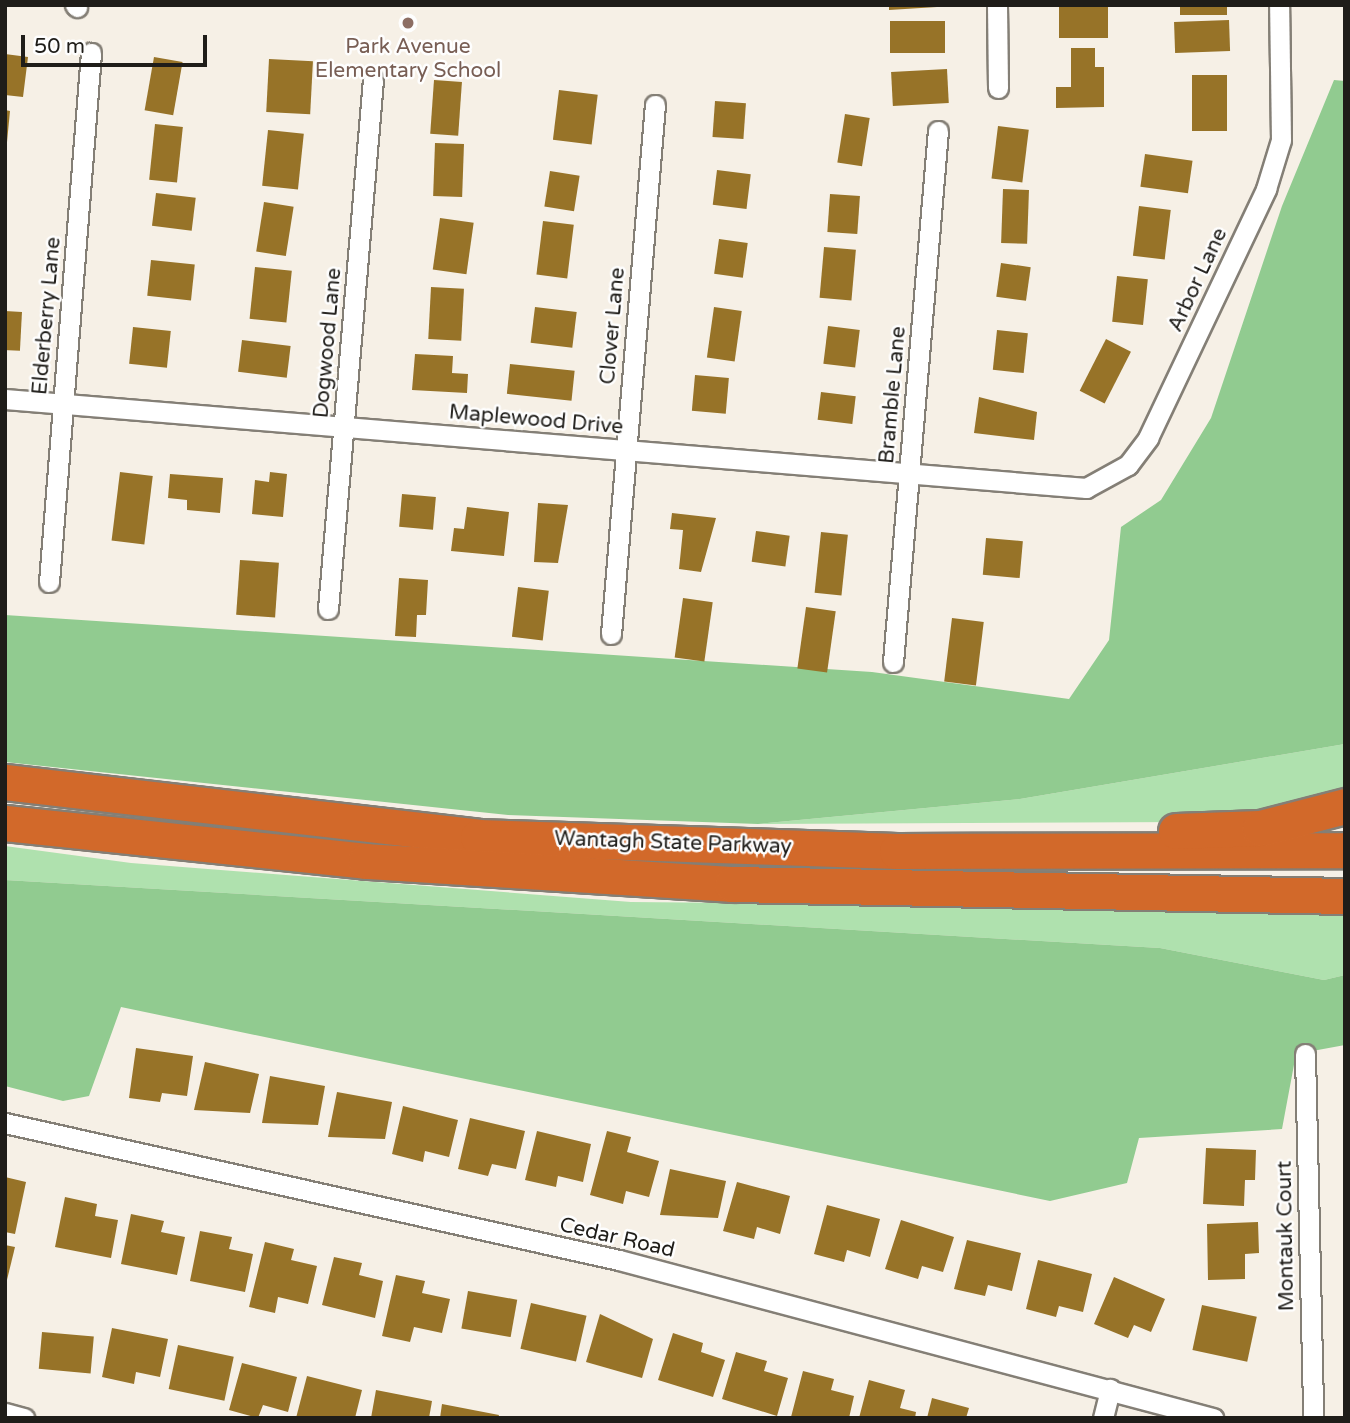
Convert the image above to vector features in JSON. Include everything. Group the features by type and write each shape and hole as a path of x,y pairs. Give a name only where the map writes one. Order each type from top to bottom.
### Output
{"highway":[{"name":"Wantagh State Parkway","path":"5,782 478,837 897,851 1345,850"},
{"path":"897,851 1260,828 1345,806"},
{"name":"Wantagh State Parkway","path":"5,823 366,861 733,884 1345,896"}],"street":[{"path":"996,5 998,88"},
{"name":"Arbor Lane","path":"1063,487 1086,488 1128,465 1166,401 1270,177 1281,140 1279,5"},
{"name":"Elderberry Lane","path":"48,582 91,53"},
{"name":"Dogwood Lane","path":"328,609 373,80"},
{"name":"Clover Lane","path":"611,634 655,105"},
{"name":"Bramble Lane","path":"893,662 938,131"},
{"name":"Maplewood Drive","path":"5,399 1063,487"},
{"name":"Montauk Court","path":"1305,1054 1313,1418"},
{"name":"Cedar Road","path":"5,1123 619,1261 1213,1418"},
{"path":"1103,1418 1110,1389"},
{"path":"5,1413 24,1418"}],"green space":[{"path":"1334,80 1345,81 1345,744 1020,799 758,824 508,815 5,762 5,615 872,672 1069,699 1109,640 1121,527 1161,500 1211,418 1282,206"},
{"path":"1345,744 1345,792 1316,804 1186,822 758,824 1020,799"},
{"path":"5,846 131,863 631,902 1345,909 1345,975 1324,980 1160,948 5,880"},
{"path":"5,880 1160,948 1324,980 1345,975 1345,1045 1296,1054 1282,1129 1139,1138 1127,1183 1050,1201 121,1007 89,1096 63,1101 5,1086"}],"building":[{"path":"889,5 937,5 937,7 889,10"},
{"path":"1059,5 1108,5 1108,38 1059,38"},
{"path":"1180,5 1227,5 1227,15 1180,15"},
{"path":"1229,20 1230,51 1175,53 1174,22"},
{"path":"890,21 945,21 945,53 890,53"},
{"path":"1071,48 1095,48 1095,67 1104,67 1104,107 1056,108 1056,87 1071,87"},
{"path":"5,54 28,57 23,97 5,95"},
{"path":"154,57 183,62 173,115 145,110"},
{"path":"269,59 313,61 310,114 266,112"},
{"path":"947,69 949,103 893,106 891,72"},
{"path":"1192,75 1227,75 1227,131 1192,131"},
{"path":"434,80 462,82 458,136 430,134"},
{"path":"559,90 598,95 592,144 553,140"},
{"path":"715,101 746,103 743,139 712,137"},
{"path":"5,110 10,111 7,142 5,142"},
{"path":"845,114 870,118 862,166 837,162"},
{"path":"155,124 183,127 177,183 149,180"},
{"path":"998,126 1029,130 1022,182 992,179"},
{"path":"268,130 304,134 298,189 262,186"},
{"path":"435,143 464,144 462,197 433,196"},
{"path":"1145,154 1193,161 1188,193 1140,187"},
{"path":"717,170 751,174 746,209 713,205"},
{"path":"550,171 580,176 574,211 544,207"},
{"path":"1003,189 1029,190 1027,244 1001,243"},
{"path":"156,193 196,198 192,231 152,226"},
{"path":"830,194 860,196 857,234 827,232"},
{"path":"264,202 294,207 286,256 256,251"},
{"path":"1139,206 1171,210 1165,260 1133,256"},
{"path":"440,218 474,223 466,274 433,269"},
{"path":"543,221 574,225 567,278 536,275"},
{"path":"719,239 748,243 743,278 714,274"},
{"path":"824,247 856,250 851,301 820,298"},
{"path":"151,260 195,265 191,300 147,296"},
{"path":"1001,263 1031,267 1026,301 996,297"},
{"path":"255,267 292,271 286,323 250,319"},
{"path":"1117,276 1148,279 1143,325 1112,322"},
{"path":"431,287 464,289 461,341 428,339"},
{"path":"535,307 577,312 572,348 531,343"},
{"path":"714,307 742,311 735,361 707,358"},
{"path":"5,311 22,312 20,351 5,350"},
{"path":"828,326 860,330 855,368 823,364"},
{"path":"133,327 171,331 167,368 129,364"},
{"path":"997,330 1028,333 1024,373 993,370"},
{"path":"1106,339 1131,352 1105,403 1080,391"},
{"path":"242,340 291,346 287,378 238,372"},
{"path":"415,354 453,356 452,373 468,374 467,393 412,390"},
{"path":"510,364 575,371 572,401 507,394"},
{"path":"695,375 729,378 726,414 692,411"},
{"path":"821,392 856,396 852,424 818,420"},
{"path":"979,397 1037,412 1034,440 974,433"},
{"path":"120,472 153,476 144,545 112,540"},
{"path":"270,472 287,474 283,517 252,514 255,480 269,482"},
{"path":"170,474 223,478 220,513 187,510 187,500 168,498"},
{"path":"402,494 436,497 433,530 399,527"},
{"path":"538,503 568,505 558,563 534,562"},
{"path":"467,507 509,512 504,556 451,551 454,528 464,529"},
{"path":"672,513 716,518 701,572 679,569 683,530 670,529"},
{"path":"756,531 790,536 785,566 752,562"},
{"path":"821,532 848,535 841,595 815,593"},
{"path":"986,538 1023,541 1020,578 983,575"},
{"path":"240,560 279,563 275,618 236,615"},
{"path":"399,578 428,580 426,615 417,615 416,637 395,636"},
{"path":"518,587 549,591 543,640 512,637"},
{"path":"683,598 713,602 704,662 675,657"},
{"path":"806,607 836,611 827,673 797,668"},
{"path":"952,618 984,622 976,685 944,682"},
{"path":"136,1048 193,1056 187,1096 162,1093 160,1102 129,1098"},
{"path":"205,1062 259,1074 250,1113 194,1110"},
{"path":"270,1076 325,1086 318,1125 262,1123"},
{"path":"337,1092 392,1102 385,1139 328,1137"},
{"path":"403,1106 458,1120 449,1157 425,1151 423,1162 392,1154"},
{"path":"470,1118 525,1131 516,1169 492,1164 488,1176 458,1169"},
{"path":"537,1131 591,1144 583,1182 558,1176 556,1187 525,1180"},
{"path":"607,1131 631,1137 627,1152 659,1161 649,1197 626,1191 623,1204 590,1195"},
{"path":"1206,1148 1256,1150 1255,1180 1245,1180 1244,1206 1203,1204"},
{"path":"670,1169 726,1181 718,1218 660,1215"},
{"path":"5,1177 26,1182 15,1234 5,1232"},
{"path":"737,1182 790,1196 780,1234 757,1227 754,1239 723,1231"},
{"path":"65,1197 97,1204 95,1216 118,1220 111,1258 55,1247"},
{"path":"827,1205 880,1219 870,1257 847,1250 844,1262 814,1254"},
{"path":"131,1214 164,1221 161,1232 185,1237 177,1275 121,1264"},
{"path":"901,1220 954,1237 943,1272 922,1266 918,1279 885,1269"},
{"path":"1258,1222 1259,1253 1245,1254 1245,1279 1208,1280 1207,1224"},
{"path":"200,1231 232,1237 229,1249 253,1254 245,1292 190,1281"},
{"path":"967,1240 1021,1253 1012,1291 988,1285 985,1296 954,1289"},
{"path":"265,1242 294,1249 291,1260 317,1266 308,1304 278,1297 275,1313 249,1307"},
{"path":"5,1245 15,1247 6,1284 5,1284"},
{"path":"334,1257 362,1263 359,1275 383,1281 375,1318 322,1305"},
{"path":"1038,1260 1092,1274 1083,1312 1059,1306 1056,1317 1026,1309"},
{"path":"396,1275 425,1281 422,1293 450,1299 442,1333 414,1327 410,1342 382,1336"},
{"path":"1114,1277 1165,1299 1151,1332 1134,1325 1128,1338 1094,1324"},
{"path":"468,1291 517,1300 511,1337 461,1328"},
{"path":"531,1303 587,1316 576,1362 520,1349"},
{"path":"1202,1305 1257,1317 1247,1362 1192,1350"},
{"path":"600,1314 653,1339 642,1378 586,1362"},
{"path":"112,1328 168,1339 160,1377 136,1372 134,1384 102,1377"},
{"path":"42,1332 94,1337 91,1373 39,1369"},
{"path":"673,1333 703,1343 701,1352 725,1360 713,1397 658,1380"},
{"path":"178,1345 234,1357 224,1401 169,1389"},
{"path":"736,1352 767,1361 764,1371 788,1378 777,1416 722,1399"},
{"path":"242,1363 297,1377 288,1412 263,1405 258,1418 229,1410"},
{"path":"803,1371 834,1379 831,1390 854,1396 849,1418 791,1417"},
{"path":"307,1376 362,1390 355,1418 296,1418"},
{"path":"869,1380 905,1390 900,1408 916,1412 915,1418 859,1418"},
{"path":"376,1390 432,1401 429,1418 371,1418"},
{"path":"932,1398 969,1408 966,1418 927,1418"},
{"path":"442,1404 499,1415 498,1418 440,1418"}],"place":[{"name":"Park Avenue Elementary School","path":"408,23"}]}
